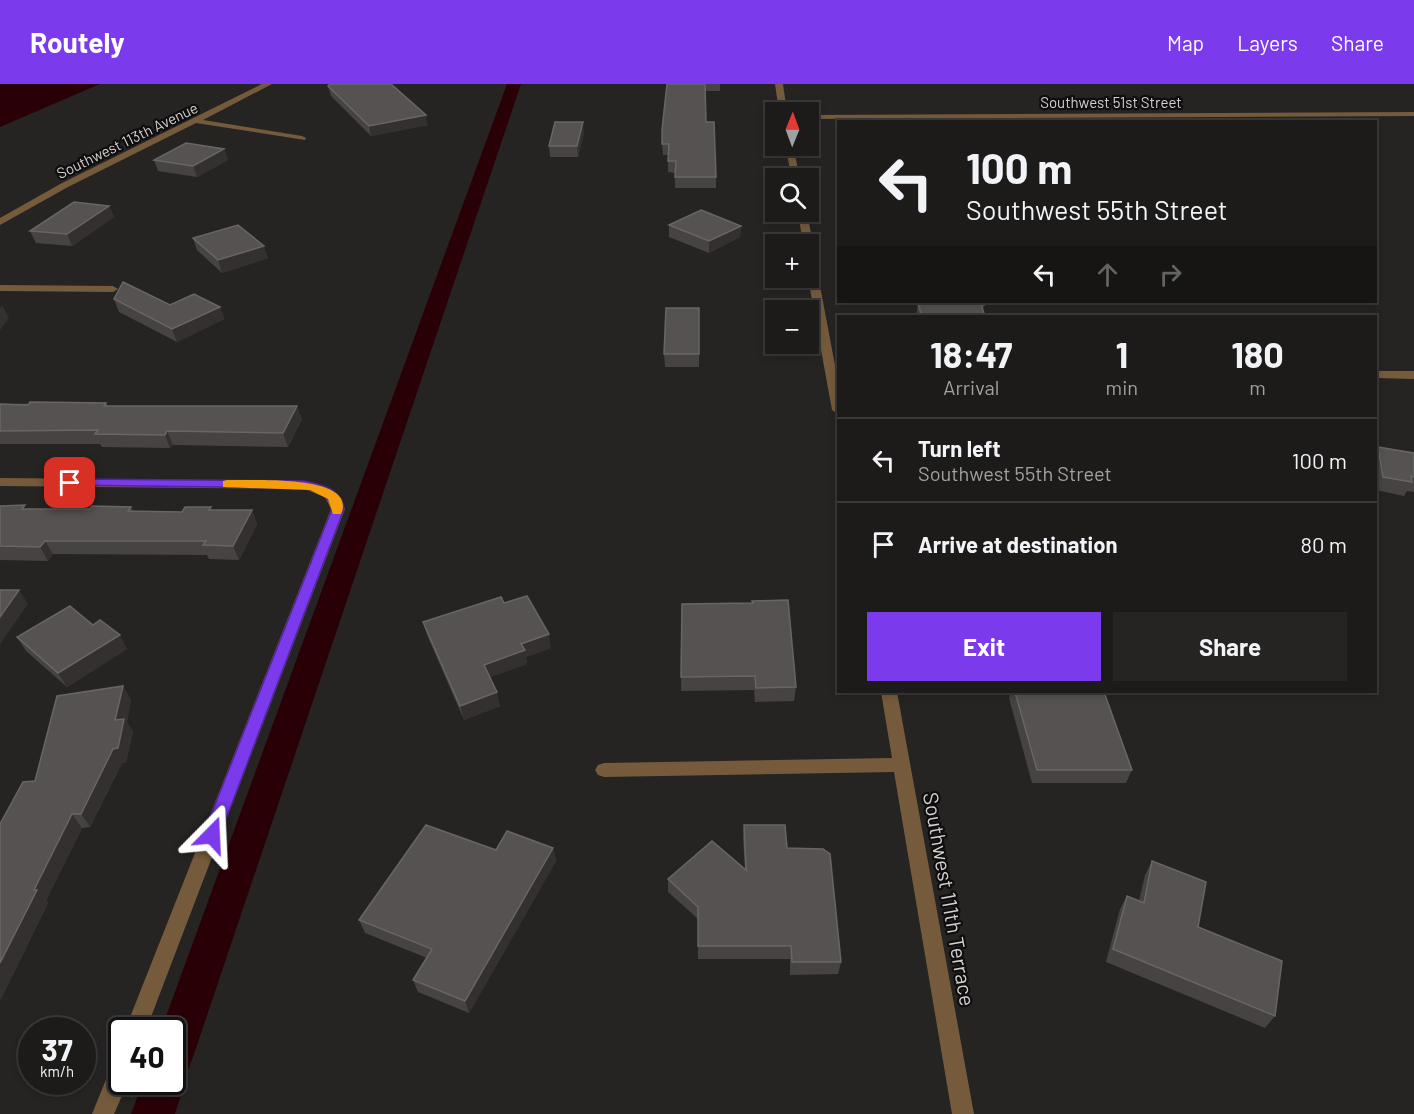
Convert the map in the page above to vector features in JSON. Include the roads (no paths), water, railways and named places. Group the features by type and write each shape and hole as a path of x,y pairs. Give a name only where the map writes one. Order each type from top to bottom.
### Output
{"street":[{"name":"Southwest 113th Avenue","path":"0,222 65,185 268,84"},
{"path":"779,84 782,102"},
{"name":"Southwest 51st Street","path":"819,117 1414,114"},
{"path":"196,121 302,138"},
{"path":"0,288 113,289"},
{"path":"816,288 837,405"},
{"path":"1377,375 1414,375"},
{"path":"0,482 304,485 326,491 337,501 338,509 141,1017"},
{"name":"Southwest 111th Terrace","path":"889,693 963,1114"},
{"path":"604,770 902,765"},
{"path":"104,1114 111,1095"}],"waterway":[{"path":"186,1017 514,84"},
{"path":"153,1114 160,1095"}]}
